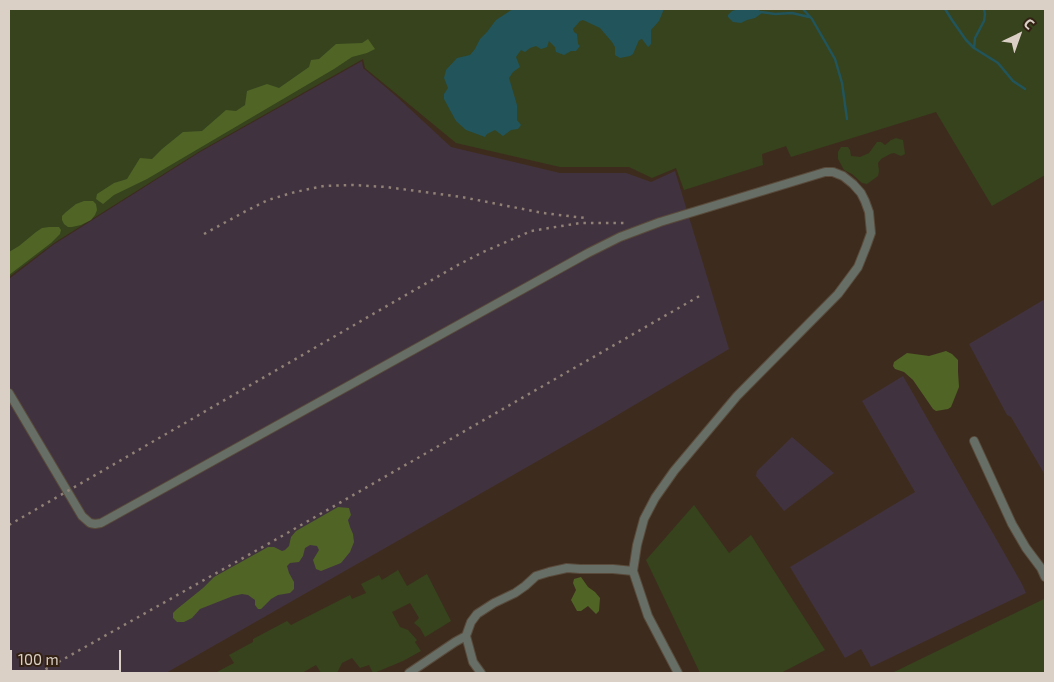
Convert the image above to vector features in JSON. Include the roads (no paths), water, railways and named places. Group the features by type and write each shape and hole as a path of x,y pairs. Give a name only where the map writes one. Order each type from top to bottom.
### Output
{"street":[{"path":"9,393 82,516 90,523 101,523 620,237 660,222 825,172 833,172 843,176 861,193 869,212 871,233 858,266 838,294 737,396 674,471 655,498 644,519 633,571 648,616 678,673"},
{"path":"974,441 1012,524 1045,577"},
{"path":"481,673 473,662 466,636 471,622 477,614 515,593 536,576 549,572 566,568 633,571"},
{"path":"409,673 466,636"}],"water":[{"path":"513,9 664,9 659,21 651,30 651,44 648,47 642,39 639,40 633,54 630,56 620,58 615,55 615,47 600,28 583,20 573,29 577,34 580,46 576,51 571,51 564,55 556,52 555,47 549,41 547,47 541,49 536,46 525,52 521,50 516,57 520,67 509,78 517,105 517,120 521,125 518,129 511,130 503,136 495,130 485,137 466,130 456,121 444,99 444,94 448,88 444,78 446,70 457,58 470,55 480,39 496,20"},
{"path":"758,9 762,13 755,18 741,23 733,22 728,15 732,11"}],"waterway":[{"path":"803,9 812,19 835,59 842,83 847,119"},
{"path":"945,9 966,40 974,48 998,63 1013,81 1025,89"},
{"path":"974,48 975,38 984,21 984,9"},
{"path":"761,12 775,14 792,13 809,17"}],"railway":[{"path":"204,234 268,200 324,186 386,187 462,197 543,213 585,218"},
{"path":"9,525 483,252 531,231 580,223 625,223"},
{"path":"39,673 703,294"}]}
